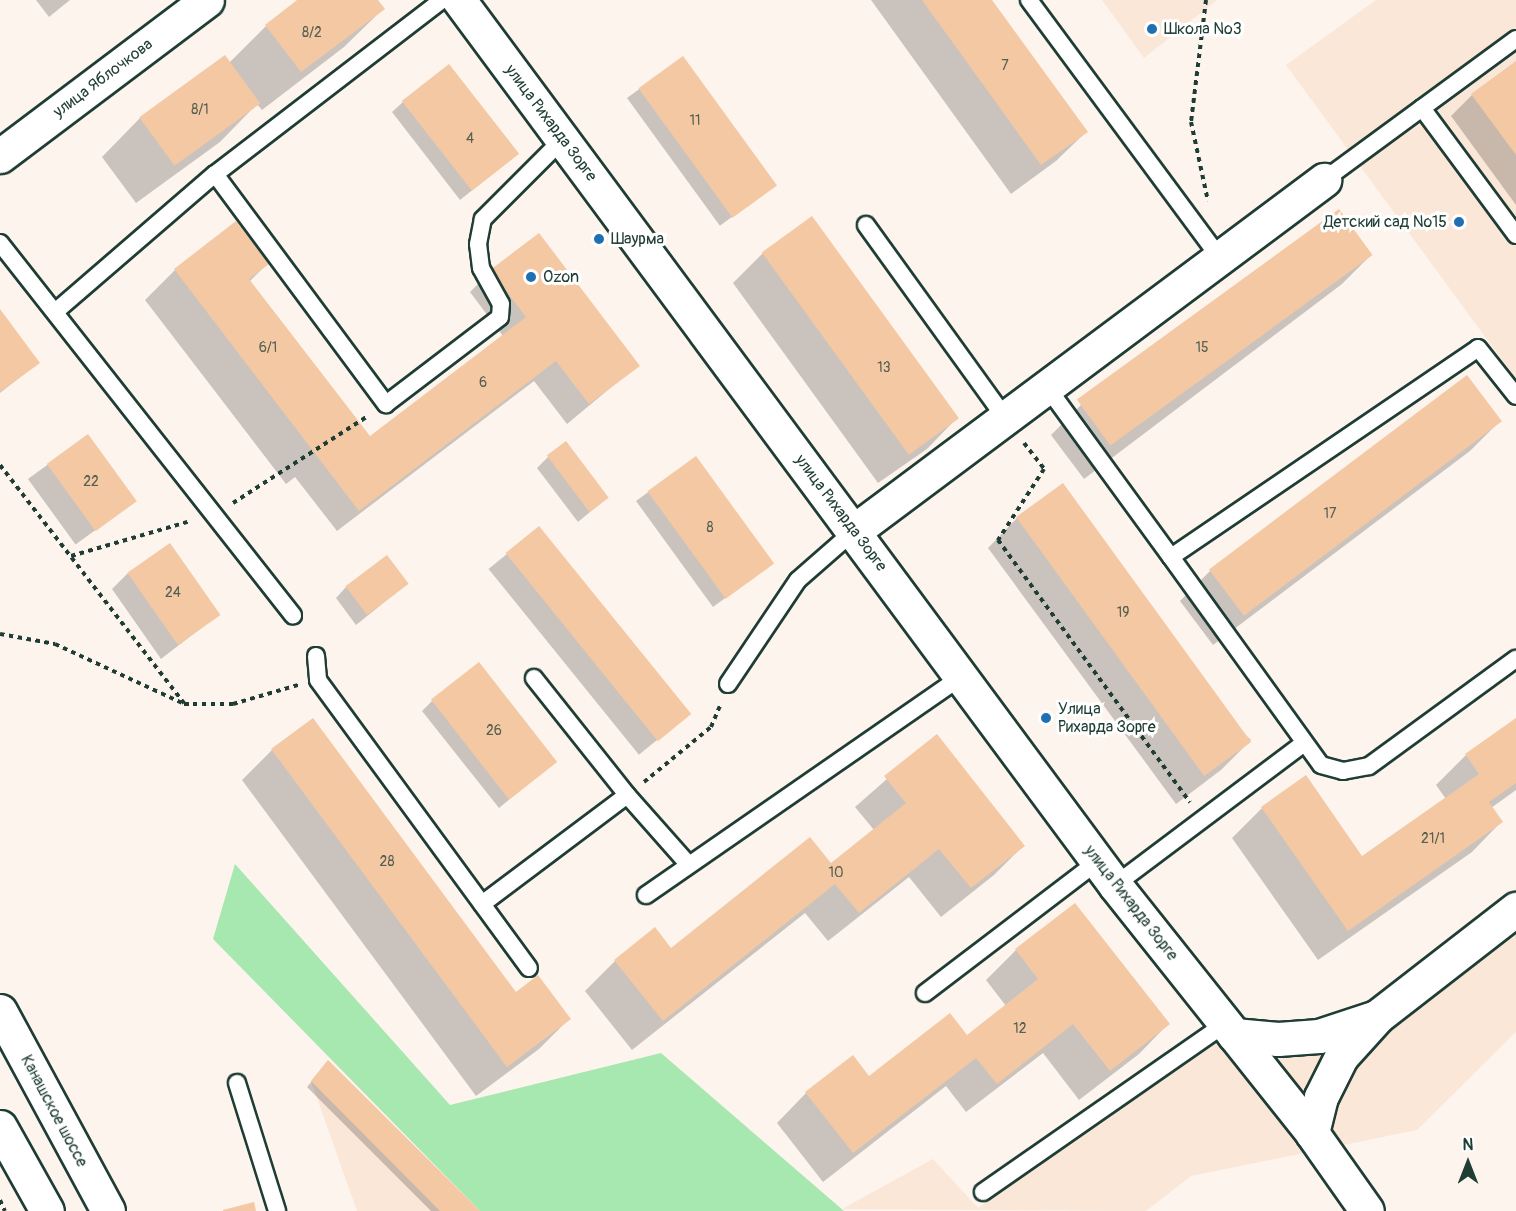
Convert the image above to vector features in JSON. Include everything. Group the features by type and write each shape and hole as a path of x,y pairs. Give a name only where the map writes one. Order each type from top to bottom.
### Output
{"street":[{"name":"улица Яблочкова","path":"0,156 207,0"},
{"name":"улица Рихарда Зорге","path":"459,0 1106,873 1312,1133 1367,1211"},
{"path":"854,531 1324,180"},
{"path":"1312,1133 1321,1097 1341,1057 1378,1016 1516,909"},
{"name":"Канашское шоссе","path":"0,1011 108,1211"},
{"path":"1230,1029 1278,1039 1319,1036 1378,1016"},
{"path":"0,1127 47,1211"}],"lane":[{"path":"55,312 215,174 442,0"},
{"path":"1029,0 1220,258"},
{"path":"1324,180 1516,39"},
{"path":"1422,108 1516,235"},
{"path":"215,174 386,404 500,317 501,304 481,268 477,244 483,219 563,139"},
{"path":"866,225 1005,418"},
{"path":"0,243 293,615"},
{"path":"1171,557 1478,348 1516,396"},
{"path":"1047,387 1321,765 1343,771 1369,766 1516,659"},
{"path":"728,684 798,580 854,531"},
{"path":"316,656 318,680 529,968"},
{"path":"646,895 962,676"},
{"path":"534,678 627,795 688,864"},
{"path":"925,993 1106,873 1203,819 1304,743"},
{"path":"482,904 627,795"},
{"path":"983,1192 1230,1029"},
{"path":"237,1083 277,1211"}],"path":[{"path":"1206,0 1191,122 1210,213"},
{"path":"71,556 214,515 386,404"},
{"path":"1005,418 1044,469 998,540 1203,819"},
{"path":"0,465 184,704"},
{"path":"0,634 55,644 184,704 233,704 318,680"},
{"path":"627,795 711,727 728,684"},
{"path":"0,1200 5,1211"}],"shaded area":[{"name":"Школа №3","path":"1102,0 1217,0 1144,58"},
{"name":"Детский сад №15","path":"1376,0 1516,0 1516,379 1286,65"},
{"path":"1516,914 1516,1032 1417,1130 1191,1176 1146,1211 842,1209 933,1159 978,1208 1221,1040 1306,1056"},
{"path":"328,1060 480,1211 357,1211 311,1081"}],"green space":[{"path":"235,864 450,1105 661,1053 844,1211 480,1211 213,939"}],"building":[{"path":"297,0 378,0 385,9 301,72 265,25"},
{"path":"922,0 992,0 1088,132 1041,165"},
{"path":"225,55 260,104 175,166 139,117"},
{"path":"683,56 777,185 733,218 639,88"},
{"path":"1516,61 1516,155 1471,94"},
{"path":"449,64 519,154 472,191 402,101"},
{"path":"1339,209 1373,255 1110,446 1077,399"},
{"path":"812,216 959,418 909,455 762,252"},
{"path":"236,221 269,264 249,279 370,436 526,317 490,270 539,233 640,366 589,404 556,361 359,511 174,269"},
{"path":"0,309 40,363 0,392"},
{"path":"1467,375 1502,421 1244,616 1209,569"},
{"path":"88,434 137,501 96,531 47,464"},
{"path":"566,441 609,498 590,512 547,455"},
{"path":"696,456 774,564 726,599 647,491"},
{"path":"1063,483 1251,742 1204,776 1016,517"},
{"path":"539,526 691,714 658,741 506,553"},
{"path":"170,543 220,615 178,645 127,573"},
{"path":"387,555 409,584 367,615 345,586"},
{"path":"479,662 557,762 509,800 431,700"},
{"path":"313,718 516,992 538,975 571,1019 507,1067 271,749"},
{"path":"1516,718 1516,783 1489,802 1503,822 1348,931 1261,807 1306,775 1362,856 1479,774 1465,754"},
{"path":"937,734 1025,846 971,888 939,849 859,913 835,884 663,1021 614,960 655,927 671,948 810,837 831,863 906,803 884,776"},
{"path":"1075,903 1170,1024 1110,1071 1073,1024 997,1084 976,1058 853,1153 805,1092 853,1055 869,1076 950,1013 967,1035 1038,979 1015,949"},
{"path":"328,1060 480,1211 440,1211 311,1081"},
{"path":"254,1202 256,1211 223,1211 223,1210"}],"place":[{"name":"Школа №3","path":"1152,29"},
{"name":"Детский сад №15","path":"1459,222"},
{"name":"Шаурма","path":"599,239"},
{"name":"Ozon","path":"531,277"},
{"name":"Улица Рихарда Зорге","path":"1046,718"}]}
